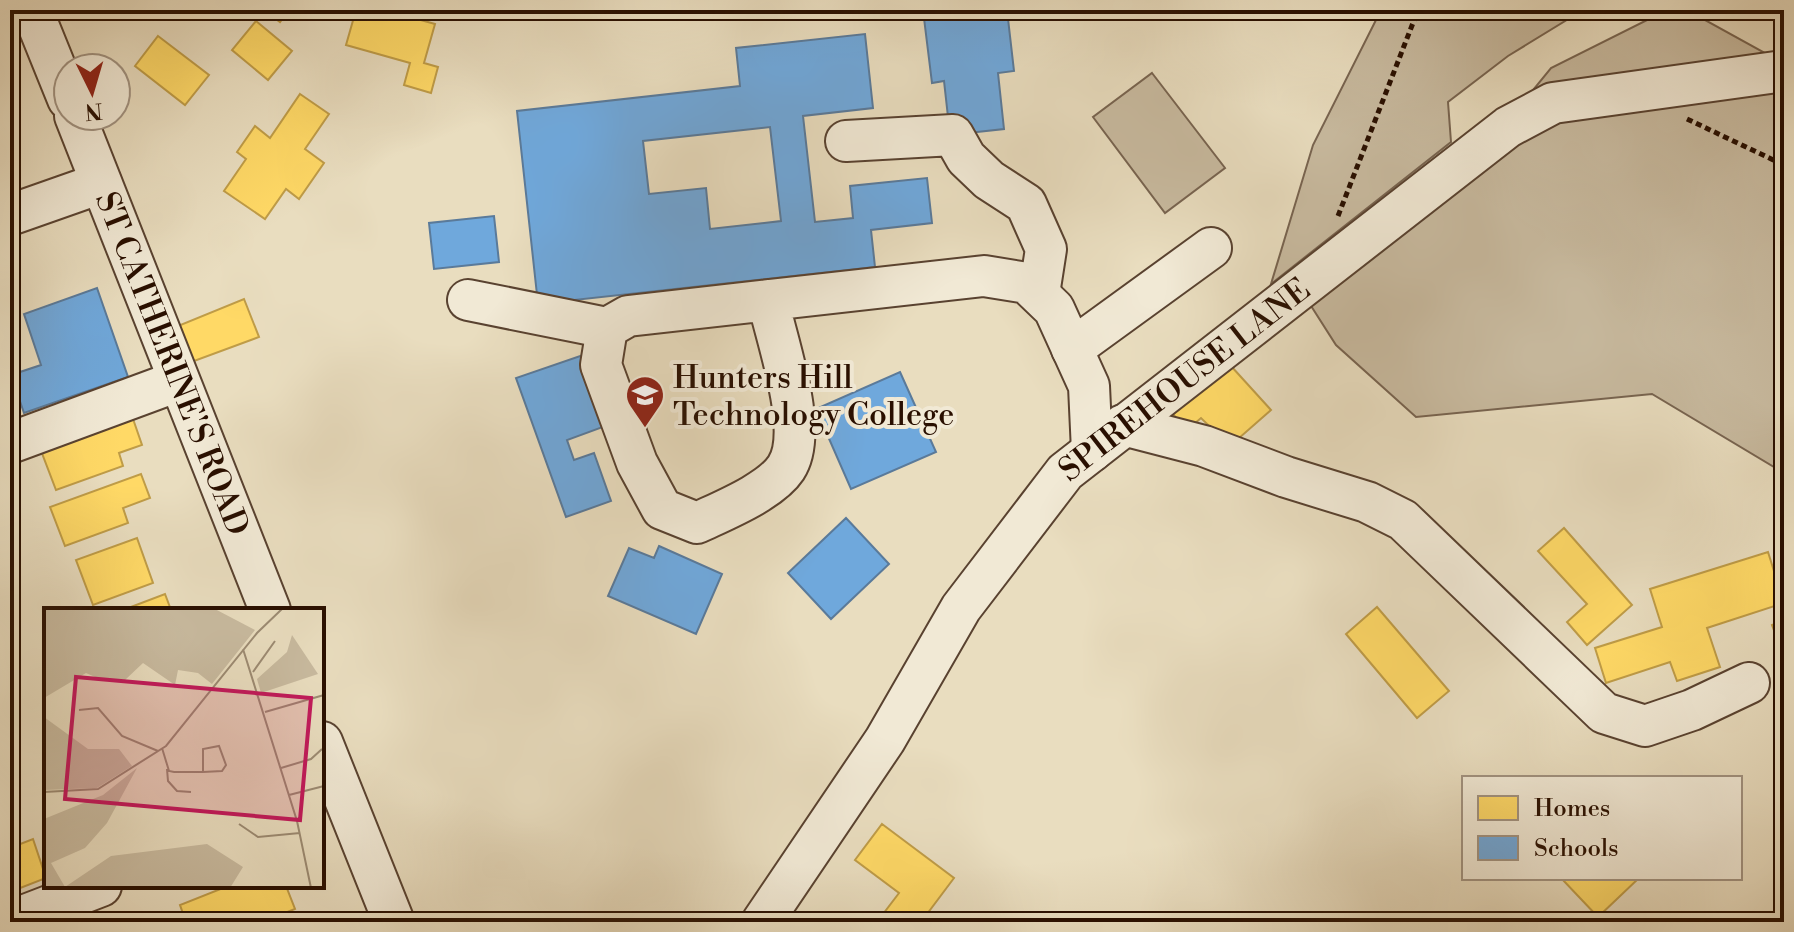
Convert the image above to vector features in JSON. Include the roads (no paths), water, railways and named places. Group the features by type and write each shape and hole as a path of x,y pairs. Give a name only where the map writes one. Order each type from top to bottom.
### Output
{"street":[{"path":"32,10 52,59"},
{"name":"SPIREHOUSE LANE","path":"762,922 885,740 961,608 1065,472 1508,127 1553,103 1784,71"},
{"name":"ST CATHERINE'S ROAD","path":"81,132 269,608"},
{"path":"846,141 953,135 966,158 1026,204 1046,249 1039,294"},
{"path":"10,215 101,183"},
{"path":"1072,349 1211,248"},
{"path":"468,300 607,328 628,316 984,276 1027,283 1054,309 1089,386 1092,451"},
{"path":"607,328 601,365 637,463 662,509 697,523 754,495 786,468 798,424 768,300"},
{"path":"10,443 178,381"},
{"path":"1123,425 1204,446 1286,477 1367,502 1403,520 1604,713 1645,726 1692,710 1749,683"},
{"path":"324,753 332,797 394,922"},
{"path":"10,921 96,888"}],"place":[{"name":"Hunters Hill Technology College","path":"645,429"}]}
